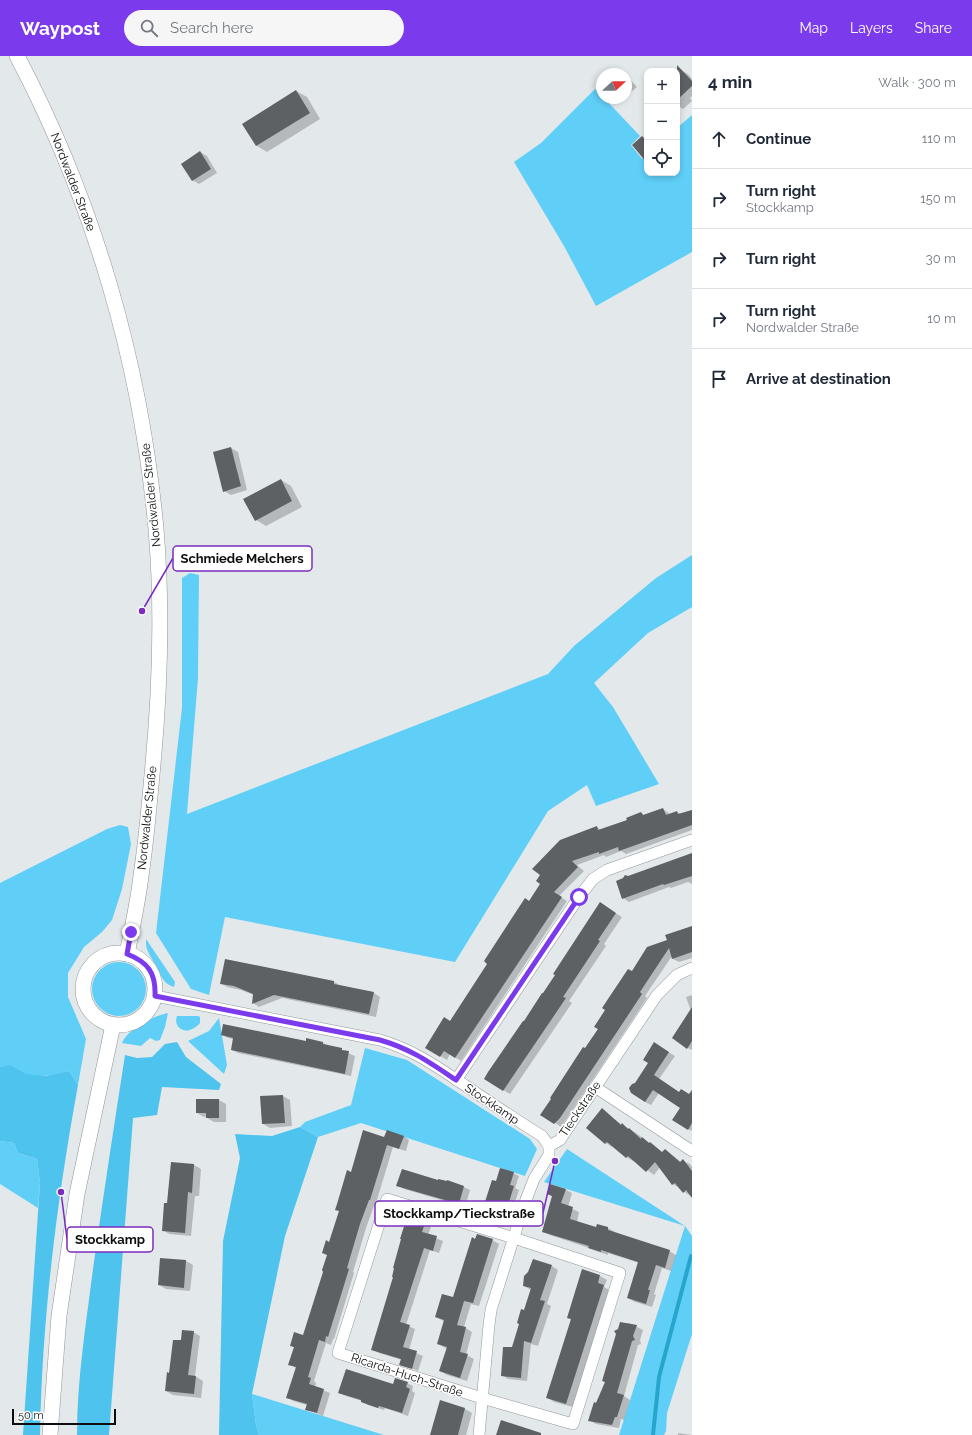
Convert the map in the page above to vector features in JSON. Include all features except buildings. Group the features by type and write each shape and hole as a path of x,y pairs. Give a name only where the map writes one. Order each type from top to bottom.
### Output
{"main road":[{"name":"Nordwalder Straße","path":"17,56 34,88 64,156 85,210 102,261 118,313 140,414 148,463 157,555 160,616 159,676 145,846 139,893 127,954"},
{"path":"116,953 127,954 138,958 146,965 152,974 155,985 155,996 151,1006 144,1015 135,1022 124,1025 113,1025 102,1021 93,1014 86,1004 83,993 84,982 88,971 95,962 105,956 116,953"},
{"path":"50,1435 59,1316 76,1200 113,1025"}],"street":[{"path":"456,1080 579,897 593,880 607,870 692,840"},
{"name":"Tieckstraße","path":"479,1435 491,1310 526,1198 534,1179 548,1155 549,1146 560,1140 657,995 677,975 692,968"},
{"name":"Stockkamp","path":"155,996 380,1040 398,1045 413,1052 542,1136 549,1146"},
{"path":"595,1087 692,1149"},
{"name":"Ricarda-Huch-Straße","path":"482,1398 338,1353 387,1200 514,1238"},
{"path":"482,1398 573,1424 620,1273 514,1238"}],"shaded area":[{"path":"595,89 596,104 610,104 640,136 631,145 642,159 644,157 644,176 680,176 680,125 692,115 692,252 596,306 564,246 514,162 541,143"},
{"path":"692,555 692,607 648,633 594,683 613,707 659,784 596,806 587,785 548,811 455,962 225,917 209,995 191,989 156,933 182,708 182,578 190,573 199,575 198,678 187,814 548,674 574,646 656,578"},
{"path":"120,825 128,827 131,844 122,889 112,920 102,932 84,947 68,973 68,997 86,1039 78,1085 69,1071 48,1076 37,1076 26,1074 12,1067 0,1067 0,883 107,829"},
{"path":"146,939 175,982 174,987 167,984 161,976 147,950"},
{"path":"114,962 124,962 134,966 142,974 146,984 146,994 142,1004 134,1012 124,1016 114,1016 104,1012 96,1004 92,994 92,984 96,974 104,966"},
{"path":"168,1013 160,1040 156,1041 150,1038 141,1046 122,1043 135,1028 155,1017"},
{"path":"177,1016 198,1016 200,1017 200,1023 189,1030 182,1030 176,1023"},
{"path":"219,1018 227,1065 224,1074 188,1041 209,1031"},
{"path":"177,1042 186,1057 221,1084 219,1090 162,1087 157,1115 133,1118 109,1435 77,1435 80,1372 85,1331 125,1055 137,1058 152,1057 165,1044"},
{"path":"365,1048 407,1060 530,1139 537,1149 525,1176 361,1123 318,1137 300,1127 305,1122 351,1105"},
{"path":"10,1065 26,1074 45,1076 69,1071 78,1085 63,1172 47,1303 41,1391 40,1435 23,1435 40,1183 37,1159 18,1153 14,1143 0,1141 0,1067"},
{"path":"300,1127 318,1137 285,1236 252,1394 256,1425 259,1435 219,1435 223,1241 240,1158 235,1134 272,1136"},
{"path":"0,1141 14,1143 18,1153 37,1159 40,1183 38,1208 0,1184"},
{"path":"567,1149 685,1226 544,1182"},
{"path":"685,1226 692,1236 692,1334 667,1413 666,1431 664,1435 619,1435"},
{"path":"252,1394 384,1435 259,1435 256,1425"}],"waterway":[{"path":"653,1435 659,1377 691,1256"}],"place":[{"name":"Schmiede Melchers","path":"142,611"},
{"name":"Stockkamp/Tieckstraße","path":"555,1161"},
{"name":"Stockkamp","path":"61,1192"}],"route":[{"path":"131,932 127,954 138,958 146,965 152,974 155,985 155,996 380,1040 398,1045 413,1052 456,1080 579,897"}]}
